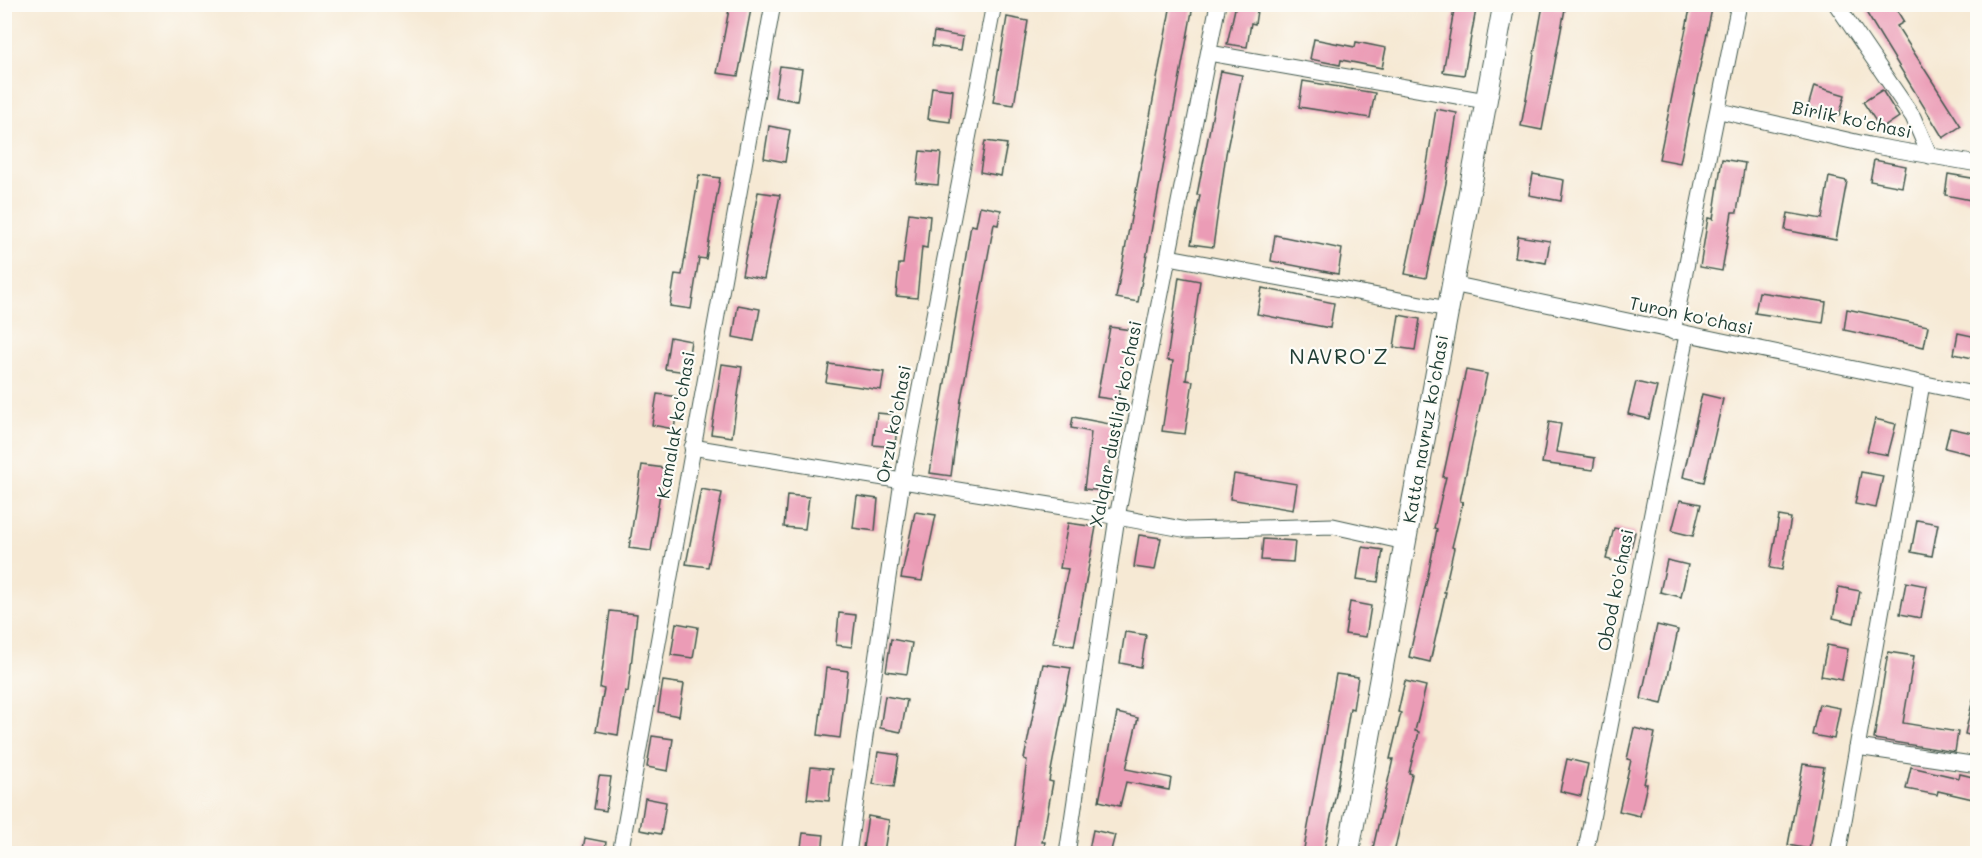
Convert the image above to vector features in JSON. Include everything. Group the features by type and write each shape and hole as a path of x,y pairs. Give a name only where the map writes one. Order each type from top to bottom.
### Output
{"street":[{"name":"Kamalak ko'chasi","path":"620,854 772,4"},
{"name":"Orzu ko'chasi","path":"848,854 902,481 994,4"},
{"name":"Xalqlar dustligi ko'chasi","path":"1067,854 1117,516 1218,4"},
{"name":"Katta navruz ko'chasi","path":"1348,854 1504,4"},
{"path":"1680,333 1739,4"},
{"path":"1836,4 1913,117 1930,156"},
{"path":"1209,53 1486,100"},
{"name":"Birlik ko'chasi","path":"1720,111 1869,145 1977,164"},
{"path":"1168,257 1448,309"},
{"name":"Turon ko'chasi","path":"1452,284 1977,395"},
{"name":"Obod ko'chasi","path":"1585,854 1680,333"},
{"path":"1838,854 1922,384"},
{"path":"692,447 1117,516 1188,530 1333,526 1405,542"},
{"path":"1857,747 1977,765"}],"building":[{"path":"730,4 752,4 738,76 717,73"},
{"path":"1171,4 1193,6 1138,302 1116,298"},
{"path":"1236,4 1258,4 1255,24 1251,23 1247,47 1227,44"},
{"path":"1455,4 1477,4 1464,75 1443,72"},
{"path":"1691,4 1713,4 1680,163 1659,159"},
{"path":"1861,4 1893,4 1904,22 1897,26 1961,126 1943,138"},
{"path":"1543,5 1565,9 1542,130 1521,126"},
{"path":"1007,17 1028,21 1014,105 993,102"},
{"path":"934,32 963,37 961,50 932,46"},
{"path":"1314,39 1355,47 1356,42 1386,48 1382,68 1341,60 1340,65 1310,59"},
{"path":"780,66 802,69 797,101 775,97"},
{"path":"1221,71 1242,75 1226,154 1213,247 1191,244 1200,195 1197,195"},
{"path":"1303,81 1375,93 1370,118 1299,107"},
{"path":"1814,86 1845,95 1839,116 1808,107"},
{"path":"932,87 953,90 950,122 928,119"},
{"path":"1882,90 1899,117 1881,129 1863,102"},
{"path":"1436,109 1457,113 1446,183 1426,278 1405,274 1422,195"},
{"path":"769,126 790,130 785,162 764,158"},
{"path":"985,141 1007,144 1001,176 980,172"},
{"path":"920,151 941,153 938,185 916,183"},
{"path":"1722,159 1745,163 1737,212 1732,212 1722,271 1700,267 1708,218 1713,219"},
{"path":"1874,160 1906,166 1902,187 1870,181"},
{"path":"1533,174 1564,180 1561,201 1529,195"},
{"path":"1948,174 1977,179 1976,201 1945,195"},
{"path":"699,175 720,178 706,259 699,258 691,309 670,306 675,274 682,275"},
{"path":"1829,177 1847,181 1836,240 1785,230 1788,213 1822,219"},
{"path":"758,192 780,195 764,279 742,275"},
{"path":"980,206 1001,210 998,225 994,224 961,399 951,476 930,473 971,225 976,226"},
{"path":"909,213 930,216 927,248 922,247 917,298 896,296 899,264 903,264"},
{"path":"1275,235 1342,249 1338,274 1271,261"},
{"path":"1518,236 1550,241 1546,263 1515,257"},
{"path":"1179,277 1200,281 1186,380 1193,381 1185,434 1162,431 1173,361 1167,360"},
{"path":"1262,288 1334,303 1330,328 1257,314"},
{"path":"1759,292 1826,302 1823,323 1755,313"},
{"path":"738,305 760,309 754,341 733,337"},
{"path":"1847,309 1928,326 1924,347 1844,330"},
{"path":"1399,315 1420,319 1415,350 1394,347"},
{"path":"1110,327 1131,330 1118,400 1097,397"},
{"path":"1958,333 1977,337 1977,359 1954,354"},
{"path":"670,337 691,341 686,372 665,369"},
{"path":"722,364 742,367 732,437 711,434"},
{"path":"829,364 884,372 881,390 826,382"},
{"path":"1466,370 1487,374 1460,501 1463,502 1452,547 1454,548 1444,592 1446,592 1430,662 1409,657 1428,575 1437,529 1434,528 1446,477 1443,477"},
{"path":"1636,382 1657,387 1649,419 1628,414"},
{"path":"657,394 679,397 674,429 652,425"},
{"path":"1702,394 1723,399 1704,482 1683,477"},
{"path":"877,413 898,415 895,447 873,445"},
{"path":"1073,417 1115,425 1105,491 1084,489 1091,432 1071,428"},
{"path":"1875,419 1896,424 1888,455 1867,451"},
{"path":"1549,422 1561,424 1556,452 1595,458 1593,470 1542,463"},
{"path":"1950,428 1977,434 1977,456 1945,448"},
{"path":"642,465 664,468 651,551 629,548"},
{"path":"1861,472 1883,476 1876,508 1855,504"},
{"path":"1234,474 1297,484 1293,510 1230,499"},
{"path":"701,489 722,493 708,567 686,564"},
{"path":"787,495 809,497 805,529 784,527"},
{"path":"857,496 878,499 875,531 853,528"},
{"path":"1680,500 1701,504 1693,536 1672,531"},
{"path":"915,512 936,515 922,581 901,578"},
{"path":"1779,516 1791,518 1782,570 1770,568"},
{"path":"1917,520 1938,524 1932,556 1911,552"},
{"path":"1068,523 1096,527 1074,646 1053,642 1068,569 1060,568"},
{"path":"1614,528 1635,532 1627,564 1606,559"},
{"path":"1139,535 1161,538 1155,570 1134,567"},
{"path":"1263,539 1295,541 1293,562 1261,560"},
{"path":"1362,547 1383,550 1378,582 1357,579"},
{"path":"1667,560 1688,565 1681,597 1660,592"},
{"path":"1906,582 1927,586 1921,618 1900,614"},
{"path":"1839,587 1860,591 1854,623 1833,618"},
{"path":"1350,602 1371,606 1366,637 1345,634"},
{"path":"610,611 637,614 628,692 625,691 618,735 596,731 604,689 600,688"},
{"path":"839,613 856,615 852,647 836,645"},
{"path":"676,623 698,627 693,658 671,655"},
{"path":"1657,625 1678,630 1662,704 1641,699"},
{"path":"1125,632 1146,635 1141,667 1120,663"},
{"path":"891,639 912,643 907,674 886,671"},
{"path":"1827,645 1848,649 1842,680 1821,676"},
{"path":"1888,652 1914,656 1903,723 1958,732 1955,752 1874,739"},
{"path":"1043,664 1071,668 1049,781 1053,782 1042,842 1045,842 1043,854 1014,854 1027,760 1024,759"},
{"path":"826,668 848,671 840,738 818,735"},
{"path":"1336,674 1358,677 1353,709 1350,708 1336,794 1323,854 1303,854"},
{"path":"663,681 684,684 679,716 658,712"},
{"path":"1405,681 1426,686 1415,731 1419,732 1409,773 1412,774 1394,853 1373,848 1393,759 1390,759 1401,713 1398,712"},
{"path":"885,696 907,700 901,732 880,728"},
{"path":"1973,699 1977,700 1977,737 1965,734"},
{"path":"1819,704 1840,708 1834,739 1812,735"},
{"path":"1117,713 1138,718 1126,769 1171,778 1169,790 1126,782 1120,806 1099,801"},
{"path":"1634,728 1655,733 1640,816 1619,811 1631,760 1627,759"},
{"path":"652,736 673,739 668,771 647,767"},
{"path":"878,752 899,755 894,787 873,784"},
{"path":"1567,759 1588,764 1581,796 1560,791"},
{"path":"1803,764 1824,767 1809,849 1788,845"},
{"path":"811,767 832,769 829,801 807,799"},
{"path":"1911,767 1959,778 1960,774 1977,778 1977,800 1938,791 1937,795 1906,789"},
{"path":"599,776 611,777 606,811 594,809"},
{"path":"645,798 666,802 661,834 640,830"},
{"path":"868,816 889,820 884,852 863,848"},
{"path":"1093,830 1115,835 1110,854 1088,854"},
{"path":"803,833 824,835 822,854 800,854"},
{"path":"585,838 606,842 604,854 582,854"}],"district":[{"name":"NAVRO'Z","path":"1339,357"}]}
